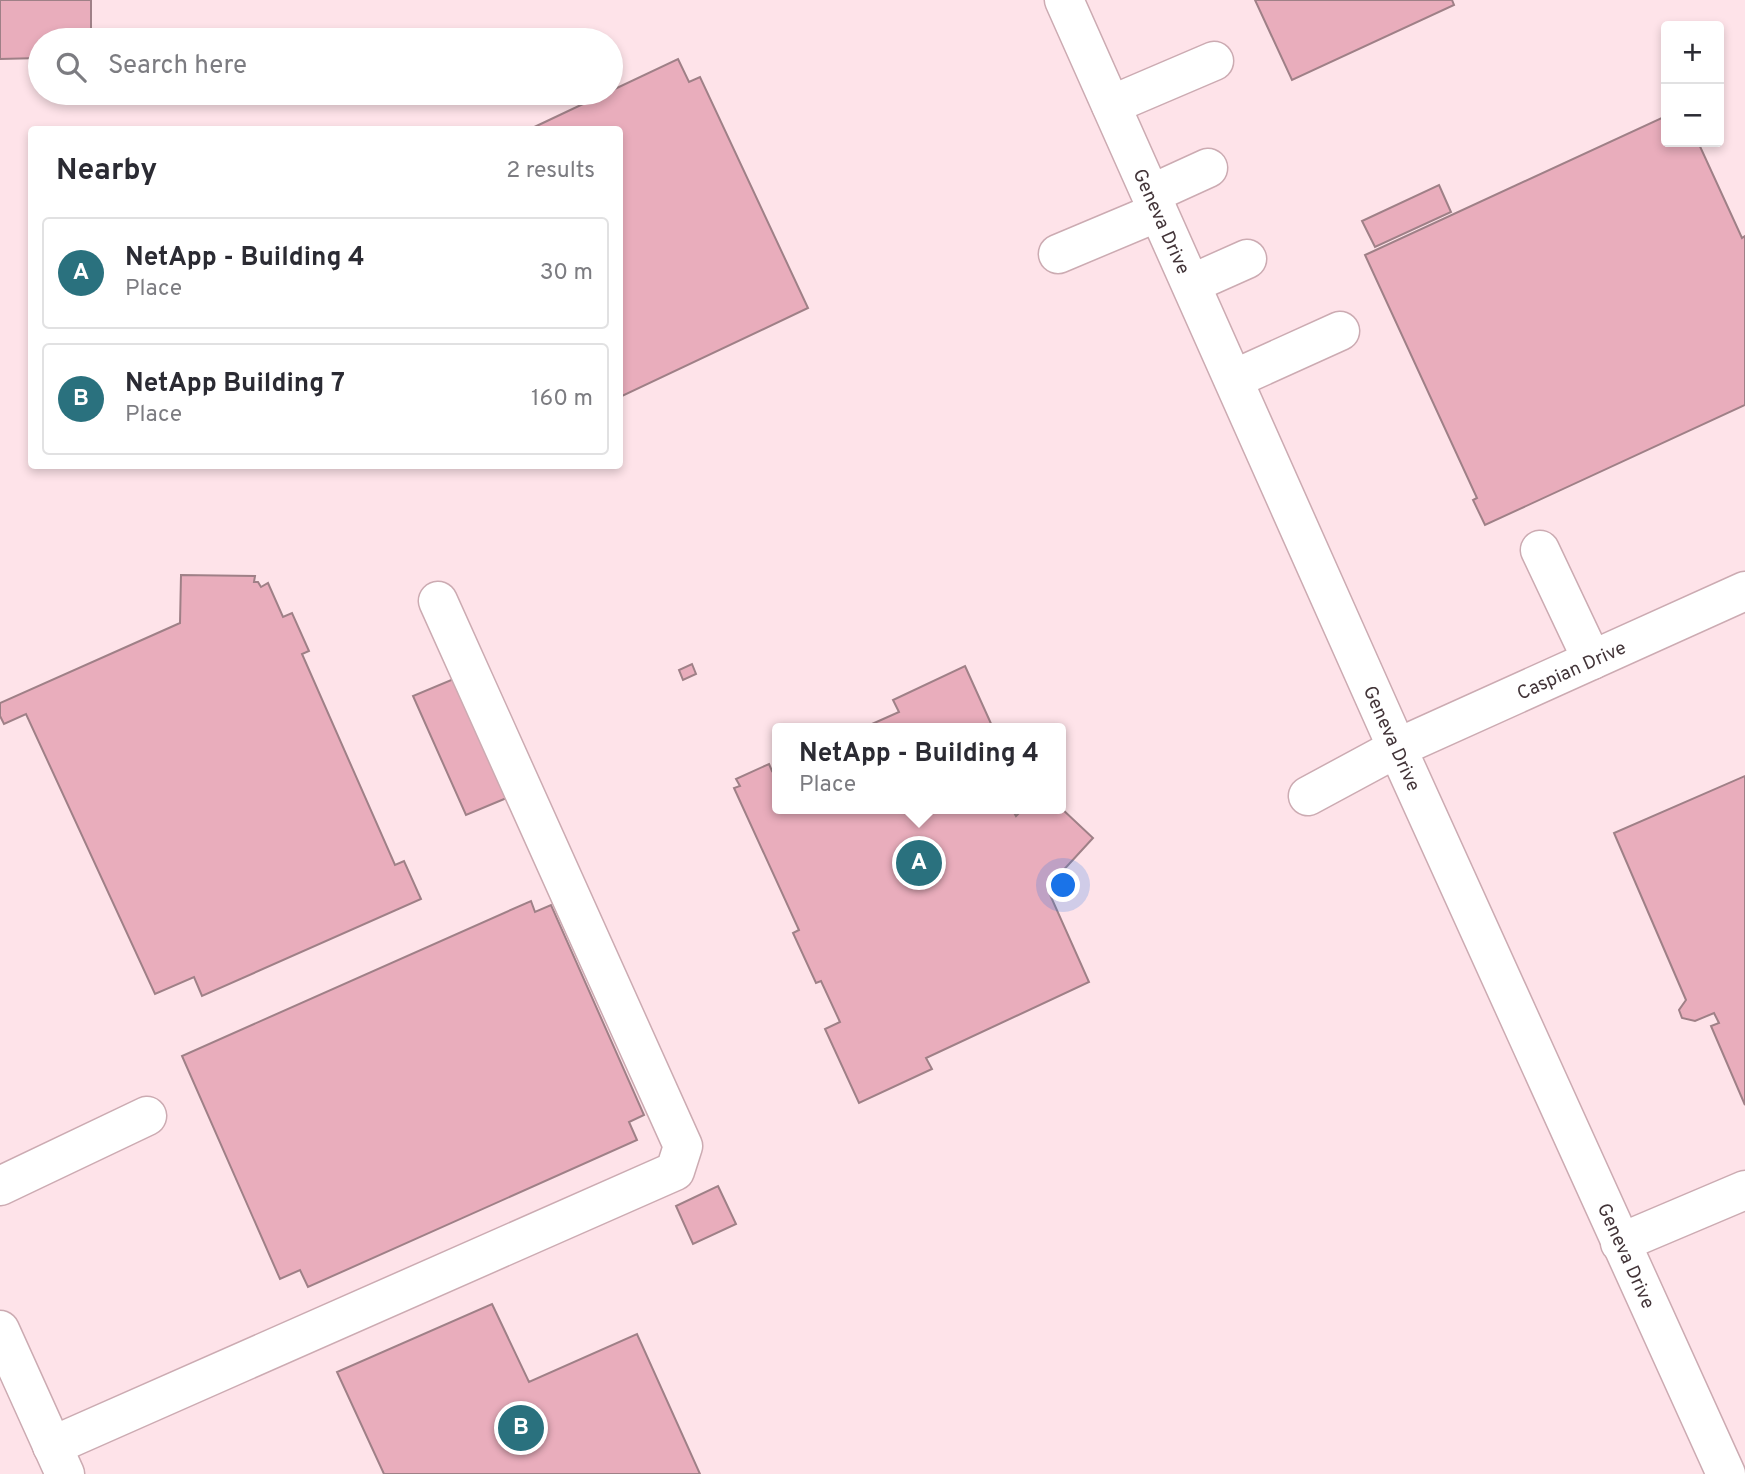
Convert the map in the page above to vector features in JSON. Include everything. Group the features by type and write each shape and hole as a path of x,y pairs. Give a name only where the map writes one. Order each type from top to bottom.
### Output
{"street":[{"name":"Geneva Drive","path":"1064,0 1397,748 1726,1474"},
{"path":"1111,106 1214,61"},
{"path":"1058,254 1154,203 1208,168"},
{"path":"1191,284 1247,259"},
{"path":"1234,379 1340,331"},
{"path":"1540,550 1592,660"},
{"name":"Caspian Drive","path":"1308,796 1397,748 1744,594"},
{"path":"2,1339 58,1460 675,1171 683,1146 438,601"},
{"path":"0,1186 147,1116"},
{"path":"1620,1243 1745,1190"}],"shaded area":[{"path":"0,0 1745,0 1745,1474 0,1474"}],"building":[{"path":"0,0 91,0 91,28 28,28 28,58 0,59"},
{"path":"1255,0 1452,0 1454,5 1292,80"},
{"path":"678,59 689,82 700,77 808,308 623,396 623,126 536,126 581,105 623,105 623,85"},
{"path":"1661,118 1661,147 1700,147 1742,238 1745,236 1745,405 1485,525 1473,500 1477,498 1365,255"},
{"path":"1439,185 1451,212 1375,247 1362,221"},
{"path":"181,575 255,576 254,582 258,582 261,587 268,583 283,617 292,613 309,651 302,654 395,865 404,861 421,899 202,996 194,977 155,994 26,714 4,724 0,716 0,703 180,623"},
{"path":"692,664 696,674 683,680 679,670"},
{"path":"965,666 991,723 874,723 899,712 893,700"},
{"path":"456,678 509,797 466,815 413,696"},
{"path":"769,764 772,771 772,814 1016,816 1066,813 1093,838 1047,888 1089,982 926,1058 932,1069 859,1103 825,1029 840,1022 821,981 816,983 793,933 799,930 734,788 740,786 736,779"},
{"path":"1745,776 1745,1105 1711,1026 1719,1023 1714,1013 1695,1021 1682,1018 1679,1010 1686,1000 1614,833"},
{"path":"531,901 535,912 551,905 644,1115 629,1122 637,1140 308,1287 300,1270 280,1279 182,1056"},
{"path":"718,1186 736,1224 693,1244 676,1206"},
{"path":"492,1304 529,1382 637,1334 700,1474 384,1474 337,1372"}],"place":[{"name":"NetApp - Building 4","path":"919,863"},
{"name":"NetApp Building 7","path":"521,1428"}]}
